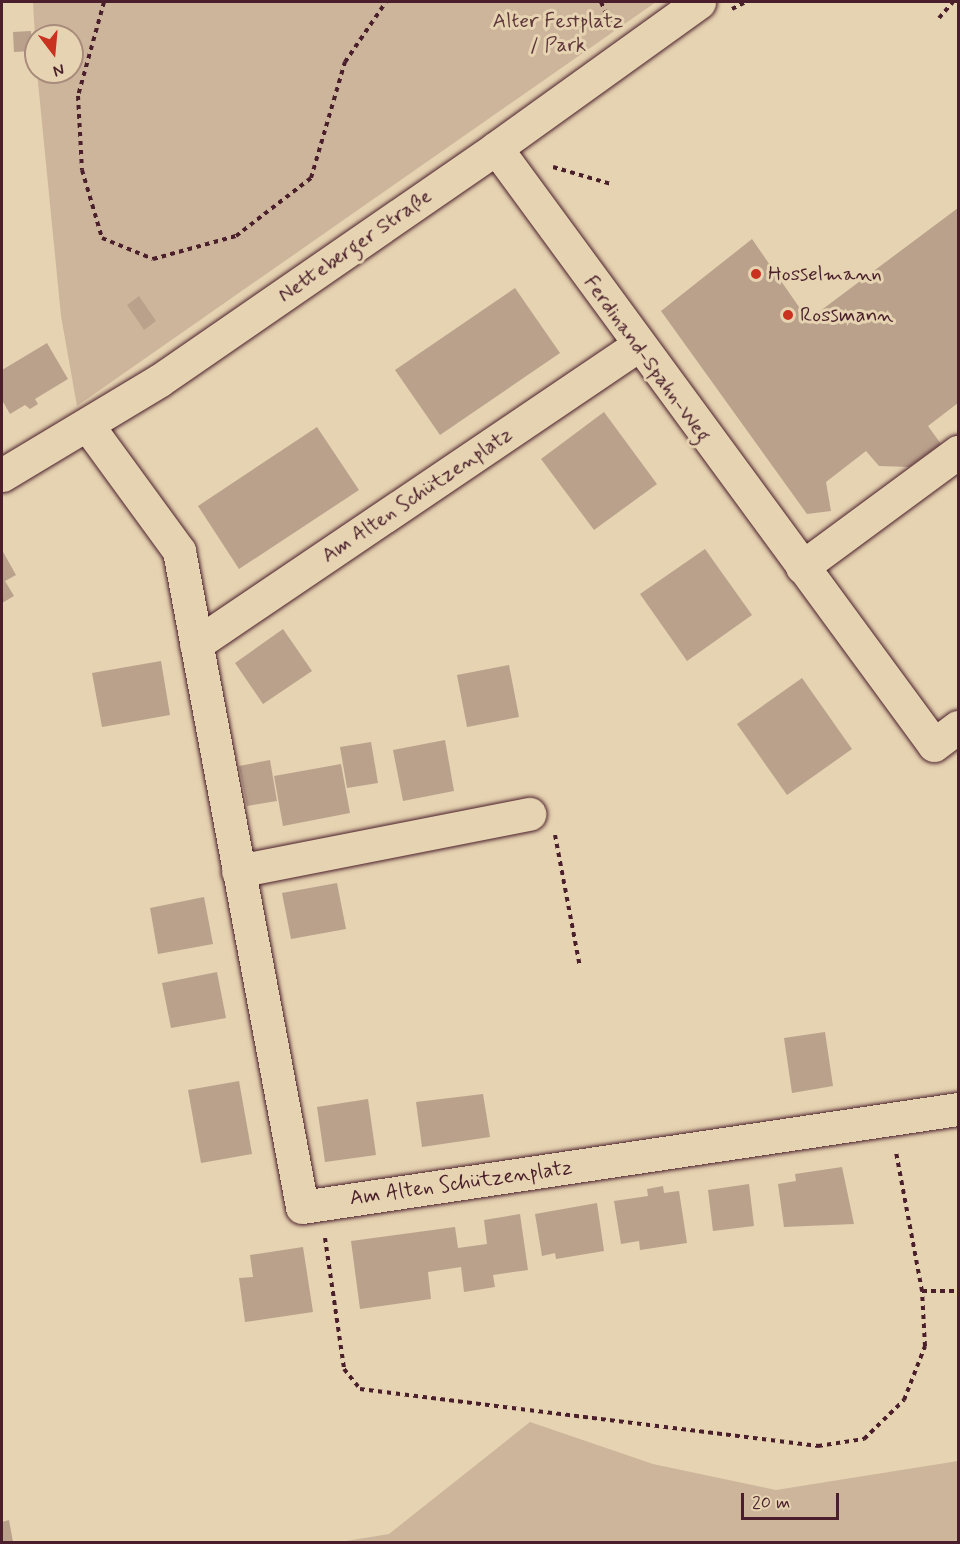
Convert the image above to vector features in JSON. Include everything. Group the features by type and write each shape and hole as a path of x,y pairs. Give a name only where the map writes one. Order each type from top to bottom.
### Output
{"street":[{"name":"Netteberger Straße","path":"2,475 88,426 496,148 699,2"},
{"name":"Ferdinand-Spahn-Weg","path":"496,148 637,346 934,745 958,727"},
{"name":"Am Alten Schützenplatz","path":"196,644 637,346"},
{"name":"Am Alten Schützenplatz","path":"88,426 179,551 302,1207 958,1109"},
{"path":"802,567 958,452"},
{"path":"238,871 529,814"}],"path":[{"path":"104,2 78,96 82,170 102,238 153,260 236,236 311,178 345,62 386,2"},
{"path":"601,2 617,36"},
{"path":"939,18 953,2"},
{"path":"560,169 611,184"},
{"path":"529,814 553,825 580,967"},
{"path":"320,1204 344,1369 360,1389 818,1446 864,1439 904,1400 925,1346 922,1291 890,1119"},
{"path":"922,1291 958,1291"}],"green space":[{"name":"Alter Festplatz / Park","path":"33,2 656,2 77,406 61,316 38,84 84,84 84,24 34,24"},
{"path":"530,1422 653,1464 776,1490 958,1461 958,1542 340,1542 389,1534"}],"building":[{"path":"24,31 24,51 14,52 13,32"},
{"path":"958,208 958,403 928,426 941,444 909,467 879,466 866,451 826,482 831,511 807,514 661,311 752,239 808,320"},
{"path":"515,288 560,353 440,435 395,370"},
{"path":"139,296 156,321 144,330 127,305"},
{"path":"47,343 68,379 35,399 38,404 30,409 25,405 10,414 2,400 2,370"},
{"path":"604,412 657,484 594,530 541,459"},
{"path":"317,427 359,490 239,569 198,506"},
{"path":"705,549 752,615 687,661 640,594"},
{"path":"2,550 16,575 5,581 14,596 2,603"},
{"path":"283,629 312,671 263,704 235,663"},
{"path":"161,661 170,715 102,727 92,673"},
{"path":"509,665 519,717 467,727 457,675"},
{"path":"802,678 852,749 787,795 737,724"},
{"path":"445,740 454,791 403,801 393,750"},
{"path":"371,742 378,783 347,788 340,747"},
{"path":"270,760 277,801 247,806 239,766"},
{"path":"341,764 350,813 283,826 274,776"},
{"path":"337,883 346,929 291,939 282,893"},
{"path":"204,897 213,944 158,954 150,908"},
{"path":"217,972 226,1018 171,1028 162,983"},
{"path":"825,1032 833,1086 792,1093 784,1038"},
{"path":"239,1081 252,1154 201,1163 188,1090"},
{"path":"483,1094 490,1137 422,1147 416,1102"},
{"path":"368,1099 376,1155 325,1162 317,1107"},
{"path":"842,1167 854,1224 784,1227 778,1184 796,1181 795,1174"},
{"path":"749,1184 754,1226 713,1231 708,1190"},
{"path":"663,1186 664,1193 679,1191 687,1243 640,1250 639,1241 621,1244 614,1201 648,1196 647,1189"},
{"path":"597,1203 604,1251 556,1259 555,1253 542,1256 535,1214"},
{"path":"520,1214 528,1270 493,1275 495,1287 464,1292 461,1267 428,1272 431,1299 360,1309 351,1241 455,1227 458,1248 487,1244 484,1220"},
{"path":"303,1247 313,1312 245,1322 239,1278 253,1277 250,1255"},
{"path":"9,1520 13,1542 2,1542 2,1522"}],"place":[{"name":"Hosselmann","path":"756,274"},
{"name":"Rossmann","path":"788,315"}]}
